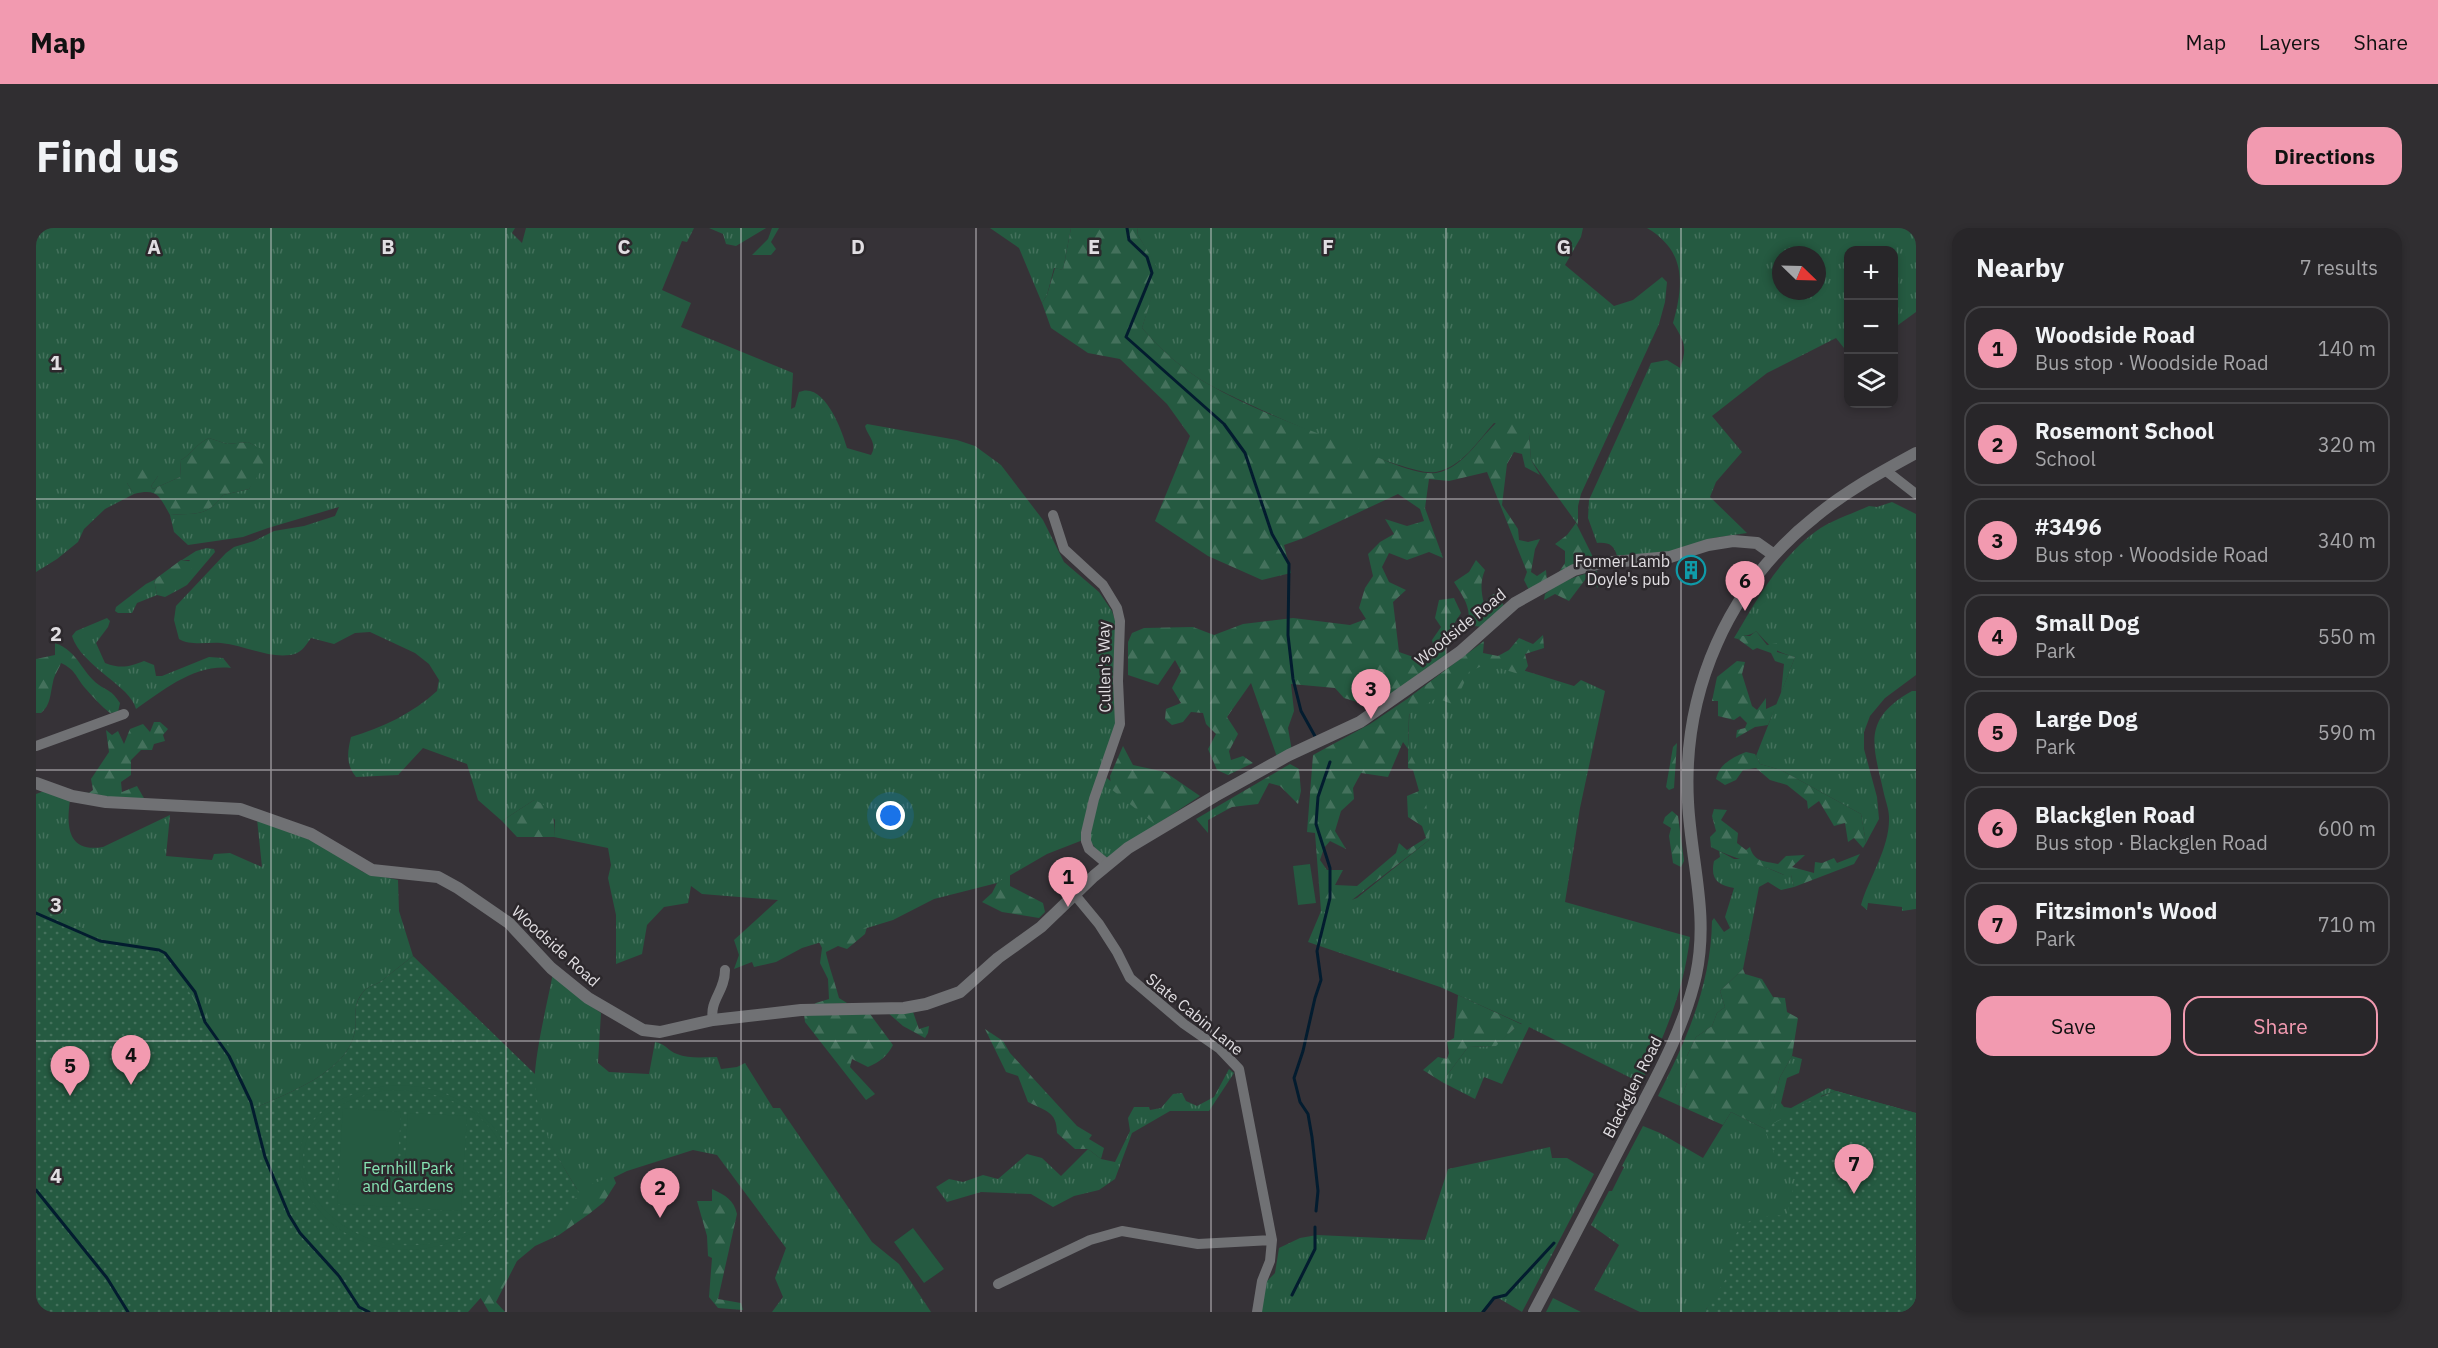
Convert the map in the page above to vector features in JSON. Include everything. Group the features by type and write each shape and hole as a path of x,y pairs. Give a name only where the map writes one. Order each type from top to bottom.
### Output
{"street":[{"name":"Blackglen Road","path":"1534,1312 1646,1098 1677,1034 1689,1002 1697,973 1702,931 1701,897 1688,808 1687,780 1693,714 1707,665 1724,626 1750,584 1774,555 1815,516 1854,488 1916,453"},
{"path":"1885,470 1916,494"},
{"name":"Cullen's Way","path":"1053,515 1064,549 1103,585 1117,608 1120,621 1118,681 1120,724 1094,799 1086,833 1089,849 1107,864"},
{"name":"Woodside Road","path":"36,783 72,796 106,802 240,809 319,838 372,870 438,877 509,923 551,968 588,998 637,1028 660,1032 713,1020 801,1010 886,1009 926,1004 960,992 1006,951 1041,927 1107,864 1128,848 1289,755 1360,722 1460,652 1515,603 1574,570 1601,563 1670,557 1708,544 1733,541 1757,543 1774,555"},
{"path":"36,746 124,714"},
{"name":"Slate Cabin Lane","path":"1075,895 1105,934 1130,978 1232,1060 1239,1069 1272,1240 1270,1261 1262,1281 1257,1312"},
{"path":"713,1020 711,1010 725,981 725,970"},
{"path":"998,1284 1090,1240 1122,1231 1197,1244 1272,1240"}],"green space":[{"path":"36,228 515,228 512,233 522,243 526,228 694,228 687,242 682,241 662,290 691,303 681,327 793,373 791,409 795,407 799,392 808,391 816,394 824,400 836,419 847,448 871,455 873,447 865,426 867,424 957,440 975,446 1001,465 1043,520 1064,562 1099,592 1112,611 1115,620 1117,720 1083,840 1047,854 997,883 934,899 893,920 802,948 776,962 754,967 752,962 734,969 739,955 734,940 778,900 702,894 691,886 688,903 664,907 647,925 642,954 616,964 616,915 608,878 611,865 608,848 554,837 555,820 534,800 502,821 478,800 467,764 423,748 398,775 356,777 350,768 348,758 351,737 397,719 437,691 439,680 429,664 415,653 370,632 355,633 334,644 311,638 302,649 290,655 264,653 230,644 194,643 179,639 174,620 176,606 226,553 234,547 254,541 274,531 304,526 335,516 339,507 243,537 188,545 174,532 170,515 194,514 212,507 223,495 249,489 254,479 255,446 248,442 227,444 209,438 181,460 180,477 153,489 151,486 158,476 127,472 127,483 134,494 105,509 84,529 78,542 36,572"},
{"path":"709,228 766,228 736,246 726,244 723,234"},
{"path":"772,228 779,228 771,242 776,249 771,255 752,255 768,239"},
{"path":"990,228 1071,228 1063,270 1054,268 1047,295 1042,303 1019,248"},
{"path":"1071,228 1137,228 1138,235 1160,272 1142,328 1164,351 1189,372 1208,384 1298,426 1394,464 1417,471 1436,473 1447,470 1465,457 1505,416 1513,417 1529,434 1531,460 1540,475 1525,467 1522,454 1514,452 1507,464 1502,505 1518,529 1519,540 1528,542 1540,539 1535,549 1531,572 1537,576 1546,570 1547,580 1529,590 1524,580 1527,572 1487,472 1449,481 1429,479 1425,508 1443,558 1429,552 1407,560 1389,553 1382,567 1389,582 1406,590 1393,602 1399,652 1422,660 1435,652 1432,640 1441,627 1435,618 1439,600 1454,598 1461,613 1445,638 1446,658 1427,674 1370,706 1344,698 1335,688 1291,684 1294,711 1288,728 1292,751 1277,757 1251,683 1227,717 1238,734 1229,751 1231,760 1243,756 1253,763 1228,775 1217,770 1208,749 1216,734 1206,724 1203,713 1191,712 1183,722 1172,725 1165,719 1166,709 1181,703 1172,688 1181,671 1175,660 1158,685 1128,675 1128,642 1132,633 1144,628 1193,627 1214,635 1243,624 1293,618 1350,625 1366,619 1359,608 1365,588 1373,576 1368,554 1380,542 1394,534 1385,519 1407,526 1424,521 1420,509 1398,494 1284,545 1291,573 1262,580 1208,556 1155,521 1190,436 1167,404 1120,359 1088,353 1051,328 1042,303 1047,295 1055,268 1063,270"},
{"path":"1137,228 1583,228 1581,237 1565,265 1614,306 1633,300 1662,277 1667,282 1665,302 1659,324 1581,494 1578,506 1578,525 1531,460 1529,434 1494,423 1469,452 1454,465 1436,472 1420,471 1324,437 1225,393 1189,372 1172,359 1142,328 1159,272 1138,235"},
{"path":"1647,228 1916,228 1916,312 1898,325 1898,246 1844,246 1844,348 1836,338 1767,373 1712,416 1742,452 1716,482 1710,497 1747,533 1713,538 1680,552 1617,556 1610,545 1597,543 1588,518 1589,500 1651,363 1667,360 1680,368 1684,355 1684,344 1673,323 1679,295 1679,270 1669,247"},
{"path":"209,438 227,444 248,442 267,452 267,462 249,489 223,495 212,507 194,514 170,515 157,495 148,492 134,494 127,483 127,472 122,470 151,468 157,470 158,476 151,486 153,489 180,477 181,460"},
{"path":"1892,502 1916,514 1916,675 1885,698 1870,716 1864,732 1864,749 1877,797 1879,819 1866,843 1861,814 1781,770 1760,764 1756,756 1795,657 1773,648 1756,631 1738,639 1734,638 1770,580 1790,554 1802,543 1821,528 1835,521 1869,506 1877,507"},
{"path":"1576,523 1593,557 1557,575 1565,563 1565,551 1555,544 1567,535"},
{"path":"214,549 215,552 187,585 180,589 180,573 190,560 182,560 196,551"},
{"path":"181,560 194,562 193,568 180,574 180,589 165,597 157,595 154,580"},
{"path":"1476,560 1485,570 1482,579 1484,604 1490,596 1496,593 1504,606 1482,627 1467,625 1468,608 1454,582 1469,572"},
{"path":"1597,571 1598,588 1588,576 1569,601 1555,594 1544,600 1545,594 1556,586"},
{"path":"154,580 157,595 137,603 132,613 115,611 116,607"},
{"path":"107,618 110,621 108,627 96,643 105,663 125,666 144,661 154,665 156,676 162,676 209,657 223,658 231,668 204,670 192,674 136,709 125,692 85,657 72,636 76,631"},
{"path":"1756,631 1767,645 1777,643 1777,652 1795,657 1781,693 1784,664 1775,661 1771,653 1757,648 1753,650 1738,639 1741,636 1750,636"},
{"path":"1543,635 1544,648 1525,654 1528,666 1522,675 1486,664 1469,672 1454,705 1437,698 1409,714 1408,749 1417,767 1424,792 1430,827 1429,840 1334,914 1321,911 1315,833 1307,832 1313,755 1370,724 1484,641 1483,653 1498,656 1509,650 1519,638 1533,644","holes":["1403,742 1408,749 1408,768 1413,770 1419,791 1407,796 1408,817 1422,826 1426,838 1407,850 1399,843 1396,853 1357,886 1335,885 1343,870 1327,870 1320,860 1324,848 1330,841 1346,849 1335,831 1341,811 1354,799 1353,788 1361,773 1388,777"]},
{"path":"55,643 75,657 93,680 115,696 120,703 118,712 110,713 85,688 73,671 61,663 47,706 41,713 36,713 36,659 55,655"},
{"path":"1468,653 1574,686 1581,680 1605,691 1580,808 1565,902 1690,937 1683,976 1672,1012 1641,1083 1529,1027 1502,1084 1484,1077 1475,1099 1442,1082 1468,1047 1495,1046 1522,1024 1440,987 1308,942 1321,911 1357,898 1429,840 1421,787 1408,749 1410,697"},
{"path":"1737,661 1745,662 1742,674 1752,706 1757,710 1766,698 1766,709 1777,704 1768,725 1755,727 1736,738 1737,730 1745,728 1747,723 1740,716 1734,720 1718,716 1718,701 1712,701 1717,677"},
{"path":"1912,691 1916,691 1916,909 1902,911 1902,907 1868,903 1867,910 1861,905 1883,851 1889,817 1877,762 1875,736 1884,713 1895,702"},
{"path":"154,722 160,722 168,729 163,735 165,741 154,744 152,750 141,750 131,760 131,775 121,782 122,792 137,786 145,800 114,799 82,792 89,793 93,790 91,779 109,752 106,730 112,735 118,731 124,744 130,729 143,724 150,732"},
{"path":"1677,743 1674,788 1669,790 1666,787 1673,747"},
{"path":"1123,746 1133,765 1165,772 1200,796 1156,825 1111,789 1110,776"},
{"path":"1746,752 1755,754 1760,764 1781,770 1861,814 1866,843 1863,848 1854,838 1848,842 1845,823 1834,826 1819,801 1808,809 1807,801 1787,785 1770,780 1756,768 1743,770 1736,780 1725,785 1716,779 1724,765"},
{"path":"1290,764 1299,769 1301,791 1298,804 1280,786 1269,783 1258,804 1232,807 1208,820 1208,833 1196,819"},
{"path":"1107,778 1162,826 1107,858 1101,855 1089,840 1102,784"},
{"path":"44,791 70,800 69,828 72,836 76,842 91,848 103,847 170,815 166,856 212,860 214,854 230,853 262,867 257,819 318,843 363,872 398,880 399,911 413,956 380,982 366,989 360,997 356,1007 354,1035 349,1048 340,1060 314,1080 257,1107 118,944 83,935 36,912 36,794"},
{"path":"534,800 546,806 552,814 554,837 517,837 502,821"},
{"path":"1714,809 1727,810 1721,820 1738,833 1737,843 1746,850 1750,847 1754,856 1764,861 1778,864 1786,856 1805,855 1792,867 1814,873 1815,862 1822,863 1834,858 1837,863 1860,854 1854,864 1794,887 1791,875 1784,875 1711,847 1710,837 1716,831 1712,816"},
{"path":"1672,811 1678,816 1684,861 1681,867 1673,863 1669,836 1671,828 1663,823 1665,817"},
{"path":"1719,851 1734,859 1746,859 1784,875 1791,875 1794,887 1781,890 1768,882 1759,887 1743,969 1720,991 1725,1007 1717,1013 1712,1026 1696,1037 1687,1056 1687,1083 1678,1105 1658,1096 1696,1011 1707,967 1712,921 1714,918 1724,932 1730,928 1725,917 1734,888 1720,883 1714,877 1714,861 1720,857"},
{"path":"1310,864 1316,903 1298,905 1293,866"},
{"path":"1010,874 1010,886 1043,903 1045,912 1039,918 1002,912 982,902 992,893 997,883"},
{"name":"Fernhill Park and Gardens","path":"36,908 85,929 83,935 95,939 165,951 257,1107 314,1080 340,1060 349,1048 354,1035 357,1003 364,991 380,982 413,956 535,1074 539,1108 548,1137 580,1194 531,1242 468,1312 36,1312"},
{"path":"867,927 865,934 847,949 838,946 826,952 839,998 847,1003 813,1005 829,999 828,979 820,963 822,948 819,942"},
{"path":"1743,969 1745,974 1762,979 1773,997 1785,998 1787,1012 1798,1018 1792,1056 1780,1077 1766,1128 1808,1102 1836,1091 1916,1113 1916,1312 1706,1312 1706,1309 1758,1246 1796,1206 1805,1166 1774,1153 1765,1129 1731,1112 1723,1125 1678,1105 1687,1083 1687,1056 1696,1037 1712,1026 1717,1013 1725,1007 1720,991"},
{"path":"553,973 574,994 601,1013 598,1063 609,1072 649,1074 655,1042 682,1056 717,1057 721,1069 737,1067 745,1063 773,1108 780,1108 872,1242 899,1264 931,1312 772,1312 783,1297 775,1278 786,1248 717,1155 693,1150 627,1171 580,1194 547,1136 535,1097 537,1053"},
{"path":"189,976 201,993 209,1021 232,1051 239,1072 257,1107 262,1127 186,985"},
{"path":"1458,995 1523,1025 1514,1029 1496,1046 1468,1047 1442,1082 1423,1070 1438,1057 1447,1059 1449,1053 1447,1042 1454,1038"},
{"path":"912,1009 919,1029 929,1026 925,1038 903,1026 887,1012"},
{"path":"804,1014 870,1014 893,1045 880,1061 868,1067 852,1059 850,1067 875,1094 866,1100 805,1022"},
{"path":"985,1029 1003,1041 1010,1053 1077,1126 1092,1135 1089,1139 1104,1148 1101,1159 1088,1149 1075,1149 1057,1133 1055,1120 1049,1113 1028,1102 1018,1076 1006,1072"},
{"path":"1792,1056 1802,1059 1799,1073 1787,1078 1781,1103 1784,1107 1791,1108 1828,1088 1836,1091 1821,1096 1796,1206 1706,1309 1706,1312 1640,1312 1594,1290 1619,1245 1591,1225 1609,1191 1612,1191 1643,1126 1660,1133 1703,1158 1731,1112 1765,1129 1780,1077"},
{"path":"1229,1069 1234,1073 1209,1111 1170,1111 1132,1133 1115,1179 1099,1190 1074,1196 1053,1207 1031,1194 981,1192 947,1202 936,1187 949,1179 963,1182 983,1175 998,1179 1027,1154 1042,1158 1061,1176 1088,1149 1101,1159 1115,1162 1130,1131 1128,1118 1134,1107 1149,1107 1150,1110 1161,1108 1173,1094 1182,1093 1186,1101 1197,1106 1214,1097"},
{"path":"385,1086 416,1086 446,1094 464,1103 482,1115 496,1130 506,1147 511,1165 510,1185 501,1206 480,1228 452,1242 433,1247 388,1248 350,1236 322,1214 304,1185 299,1155 310,1125 338,1101","holes":["382,1091 423,1092 461,1105 482,1119 496,1137 504,1156 505,1176 501,1196 490,1213 473,1228 450,1239 405,1245 365,1237 333,1218 312,1192 303,1162 310,1133 336,1108"]},
{"path":"1836,1091 1916,1113 1916,1312 1706,1312 1727,1276 1732,1242 1742,1226 1757,1218 1787,1216 1796,1175 1774,1153 1765,1129 1808,1102"},
{"path":"343,1108 401,1112 395,1207 337,1204"},
{"path":"408,1113 467,1116 461,1211 402,1208"},
{"path":"1550,1147 1552,1158 1567,1158 1594,1174 1522,1312 1495,1296 1481,1312 1261,1312 1266,1282 1275,1273 1279,1248 1300,1238 1317,1235 1425,1240 1448,1169"},
{"path":"613,1176 616,1183 604,1202 559,1235 535,1246 517,1261 496,1302 505,1312 489,1312 476,1290 573,1191"},
{"path":"712,1189 728,1198 737,1214 718,1299 741,1303 743,1310 718,1308 709,1297 712,1258 708,1256 707,1236 697,1201 712,1201"},
{"path":"913,1228 944,1269 924,1283 894,1242"},
{"path":"1553,1298 1581,1312 1546,1312"}],"waterway":[{"path":"1127,228 1129,240 1147,257 1152,273 1126,337 1224,424 1245,453 1272,534 1289,564 1288,635 1293,679 1301,711 1316,738"},
{"path":"1316,1211 1318,1191 1312,1137 1308,1114 1300,1102 1294,1078 1321,980 1317,951 1330,898 1330,868 1316,824 1318,797 1330,762"},
{"path":"36,913 100,941 159,950 165,953 195,992 205,1022 229,1056 251,1102 265,1157 289,1215 300,1233 339,1276 359,1307 369,1312"},
{"path":"36,1190 107,1278 128,1312"},
{"path":"1292,1295 1315,1249 1315,1227"},
{"path":"1483,1312 1494,1298 1506,1295 1554,1243"}],"place":[{"name":"Former Lamb Doyle's pub","path":"1691,570"},
{"name":"Blackglen Road","path":"1745,611"},
{"name":"#3496","path":"1371,719"},
{"name":"Woodside Road","path":"1068,907"},
{"name":"Small Dog","path":"131,1085"},
{"name":"Large Dog","path":"70,1096"},
{"name":"Fitzsimon's Wood","path":"1854,1194"},
{"name":"Rosemont School","path":"660,1218"}]}
